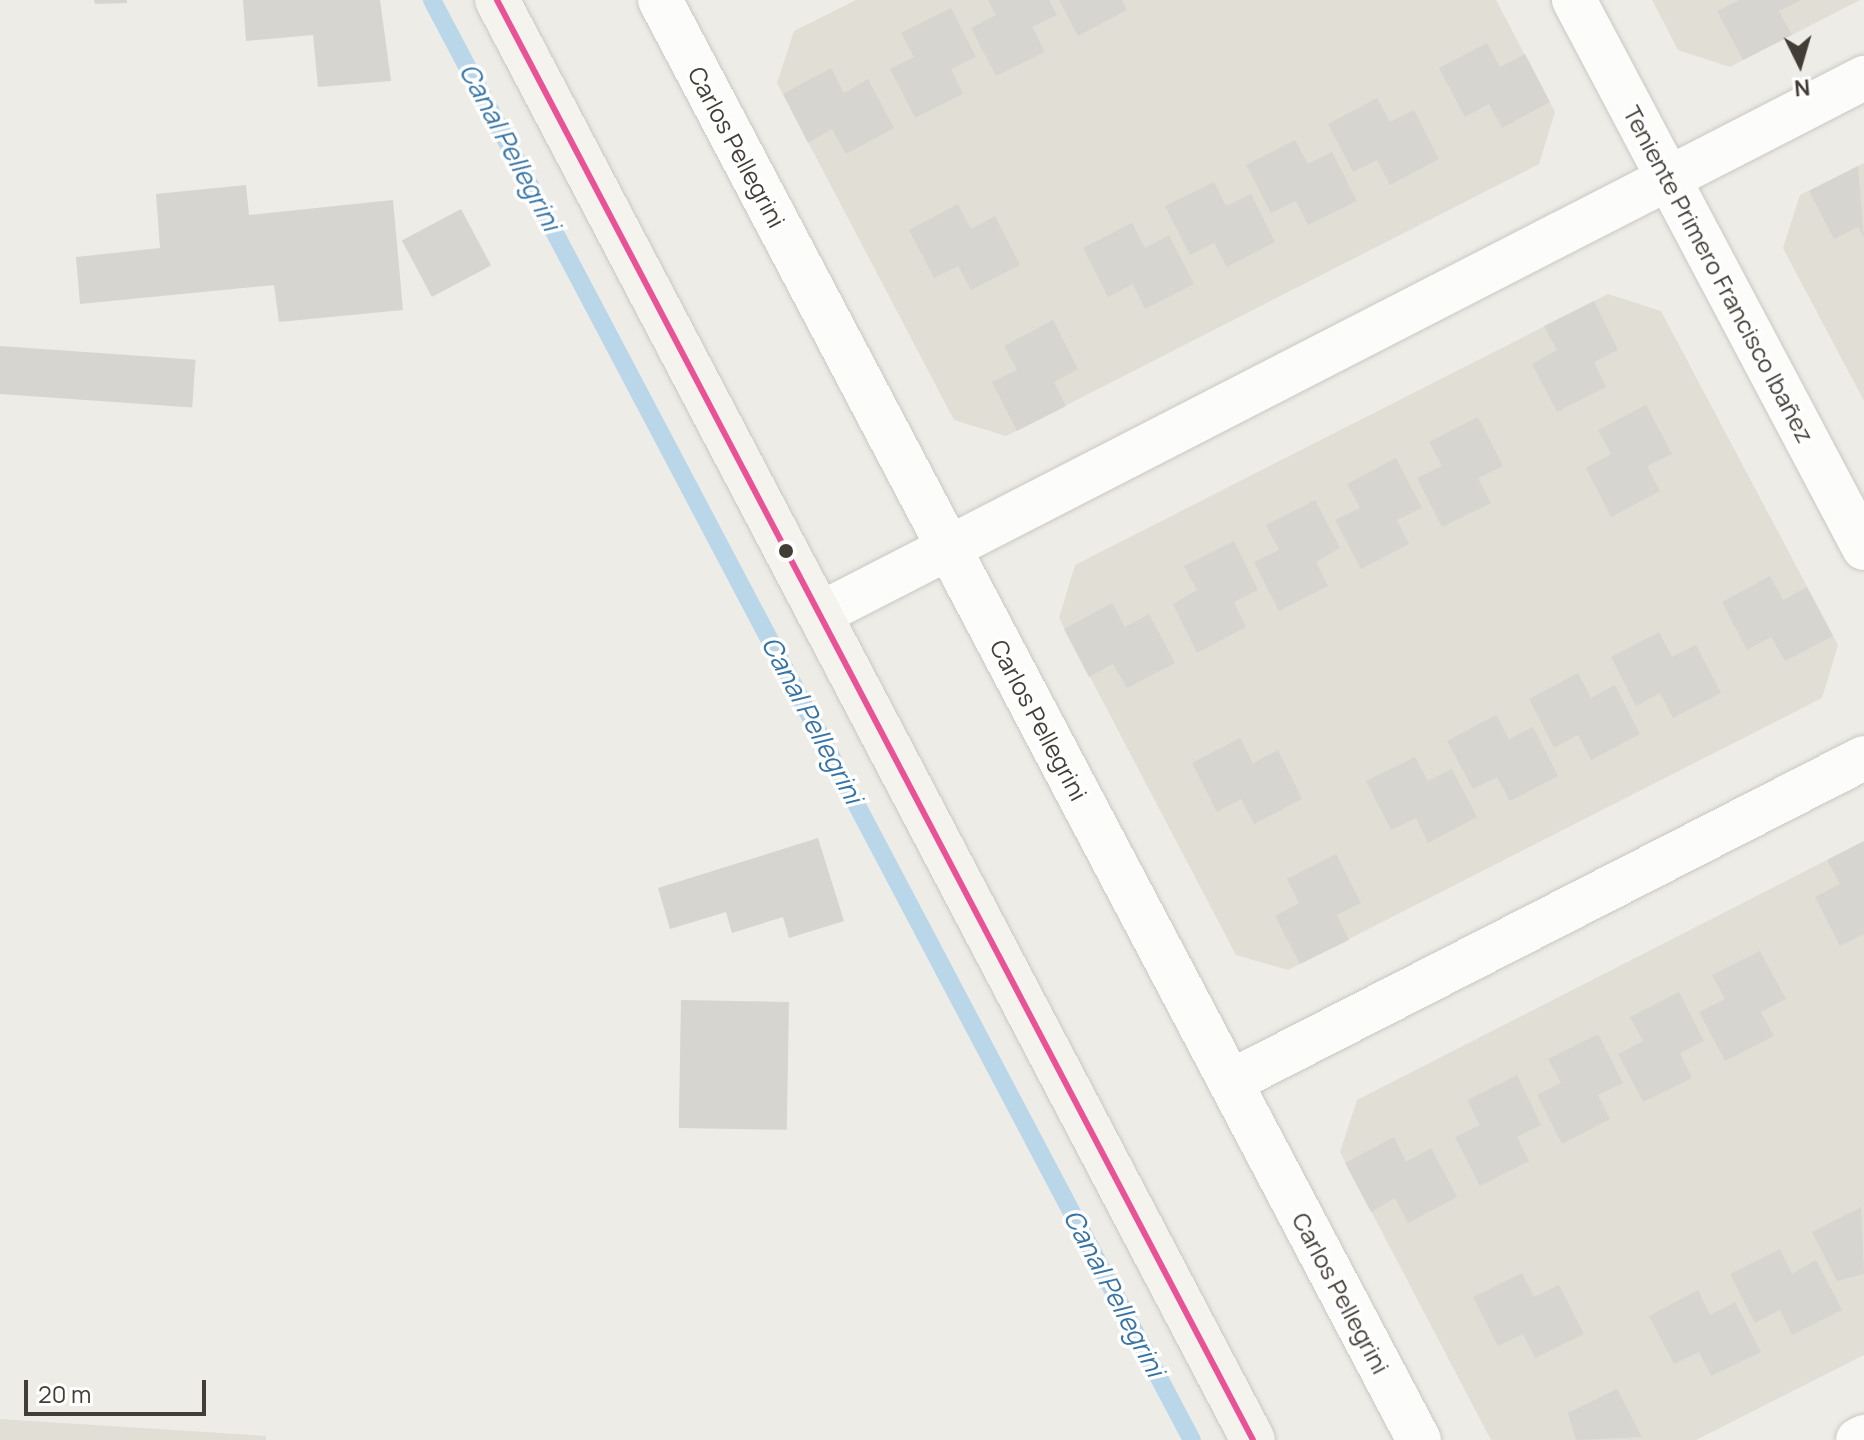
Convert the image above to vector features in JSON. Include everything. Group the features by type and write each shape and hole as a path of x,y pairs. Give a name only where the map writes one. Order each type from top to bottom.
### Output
{"main road":[{"path":"497,0 1253,1440"}],"street":[{"name":"Teniente Primero Francisco Ibañez","path":"1574,0 1864,548"},
{"name":"Carlos Pellegrini","path":"673,5 948,548 1419,1440"},
{"path":"820,614 1864,78"},
{"path":"1230,1082 1864,758"},
{"path":"1858,1440 1864,1437"}],"shaded area":[{"path":"856,0 1496,0 1555,112 1539,164 1006,436 954,420 777,83 794,31"},
{"path":"1652,0 1860,0 1730,67 1678,50"},
{"path":"1864,163 1864,401 1783,248 1800,195"},
{"path":"1608,294 1661,311 1838,645 1822,698 1288,970 1236,955 1059,618 1075,565"},
{"path":"1864,841 1864,1355 1696,1440 1491,1440 1340,1152 1357,1100"},
{"path":"0,1419 266,1436 266,1440 0,1440"}],"building":[{"path":"94,0 127,0 127,3 95,4"},
{"path":"243,0 380,0 391,81 318,87 313,35 246,41"},
{"path":"988,0 1049,0 1057,15 1032,27 1045,52 996,76 971,28 996,15"},
{"path":"1059,0 1122,0 1127,10 1078,36"},
{"path":"1740,0 1801,0 1779,11 1792,35 1743,60 1717,11"},
{"path":"951,8 976,57 951,69 963,94 915,118 890,69 914,57 901,33"},
{"path":"1487,43 1500,67 1525,54 1550,102 1502,128 1489,104 1465,117 1439,68"},
{"path":"831,68 844,93 868,79 894,128 846,154 832,129 808,143 783,94"},
{"path":"1377,98 1390,122 1414,110 1439,159 1390,185 1377,160 1353,172 1328,124"},
{"path":"1295,140 1308,164 1332,152 1357,201 1308,225 1296,201 1271,213 1246,165"},
{"path":"1858,166 1864,238 1858,227 1834,239 1809,191"},
{"path":"1214,182 1226,206 1251,194 1275,242 1227,267 1214,243 1190,255 1165,206"},
{"path":"246,185 249,215 393,200 403,310 279,322 274,285 80,304 76,257 160,248 156,194"},
{"path":"958,204 971,229 995,216 1020,265 971,290 958,266 934,278 909,230"},
{"path":"461,209 491,266 432,297 402,240"},
{"path":"1132,223 1145,248 1169,235 1194,284 1145,309 1133,284 1108,297 1083,248"},
{"path":"1594,301 1618,350 1594,362 1606,387 1557,412 1532,364 1557,350 1544,326"},
{"path":"1053,320 1078,369 1054,382 1066,406 1017,431 992,382 1017,370 1004,346"},
{"path":"0,346 196,360 192,408 0,394"},
{"path":"1646,405 1672,454 1647,466 1660,491 1611,517 1586,468 1611,454 1598,430"},
{"path":"1478,417 1503,466 1478,478 1491,503 1442,527 1417,478 1442,466 1429,442"},
{"path":"1396,458 1422,508 1397,520 1409,544 1361,569 1335,520 1360,508 1347,484"},
{"path":"1315,500 1340,548 1316,562 1328,586 1279,611 1254,562 1279,550 1266,525"},
{"path":"1234,541 1258,590 1234,602 1246,627 1197,653 1173,604 1197,590 1184,566"},
{"path":"1770,576 1783,600 1807,587 1833,636 1785,661 1771,637 1747,650 1722,602"},
{"path":"1112,603 1125,627 1149,614 1175,663 1127,688 1113,664 1089,677 1064,629"},
{"path":"1659,632 1672,657 1696,645 1721,693 1673,718 1660,693 1636,706 1611,657"},
{"path":"1578,673 1591,698 1615,685 1640,734 1591,760 1578,735 1554,748 1529,699"},
{"path":"1496,715 1509,739 1533,727 1558,776 1510,801 1497,777 1473,789 1447,741"},
{"path":"1240,738 1253,763 1278,750 1302,799 1254,824 1241,799 1217,812 1192,763"},
{"path":"1415,757 1428,781 1452,769 1477,817 1428,843 1416,818 1391,830 1366,781"},
{"path":"818,838 844,921 789,938 783,917 732,933 726,912 670,929 658,888"},
{"path":"1864,841 1864,934 1840,946 1815,897 1840,884 1827,860"},
{"path":"1336,854 1361,903 1337,915 1349,940 1300,964 1275,916 1299,903 1287,879"},
{"path":"1760,951 1786,999 1761,1012 1774,1036 1725,1061 1699,1012 1725,999 1712,975"},
{"path":"1679,992 1704,1041 1680,1053 1692,1078 1643,1102 1618,1054 1643,1041 1630,1017"},
{"path":"681,1000 789,1002 787,1130 679,1128"},
{"path":"1598,1034 1623,1083 1598,1095 1610,1119 1562,1144 1537,1095 1561,1083 1548,1059"},
{"path":"1517,1075 1541,1125 1517,1137 1529,1161 1480,1186 1455,1137 1480,1125 1467,1100"},
{"path":"1394,1137 1406,1162 1431,1148 1457,1197 1408,1223 1395,1198 1371,1212 1345,1163"},
{"path":"1861,1207 1864,1274 1837,1281 1812,1232"},
{"path":"1780,1249 1792,1274 1816,1260 1842,1310 1792,1335 1780,1310 1755,1323 1730,1274"},
{"path":"1522,1273 1534,1297 1559,1285 1584,1334 1535,1358 1523,1334 1498,1346 1473,1297"},
{"path":"1698,1290 1710,1315 1735,1302 1761,1352 1711,1376 1699,1352 1674,1364 1649,1316"},
{"path":"1617,1389 1642,1437 1576,1440 1568,1413"}],"waterway":[{"name":"Canal Pellegrini","path":"432,0 1192,1440"}],"transit line":[{"path":"497,0 1253,1440"}]}
